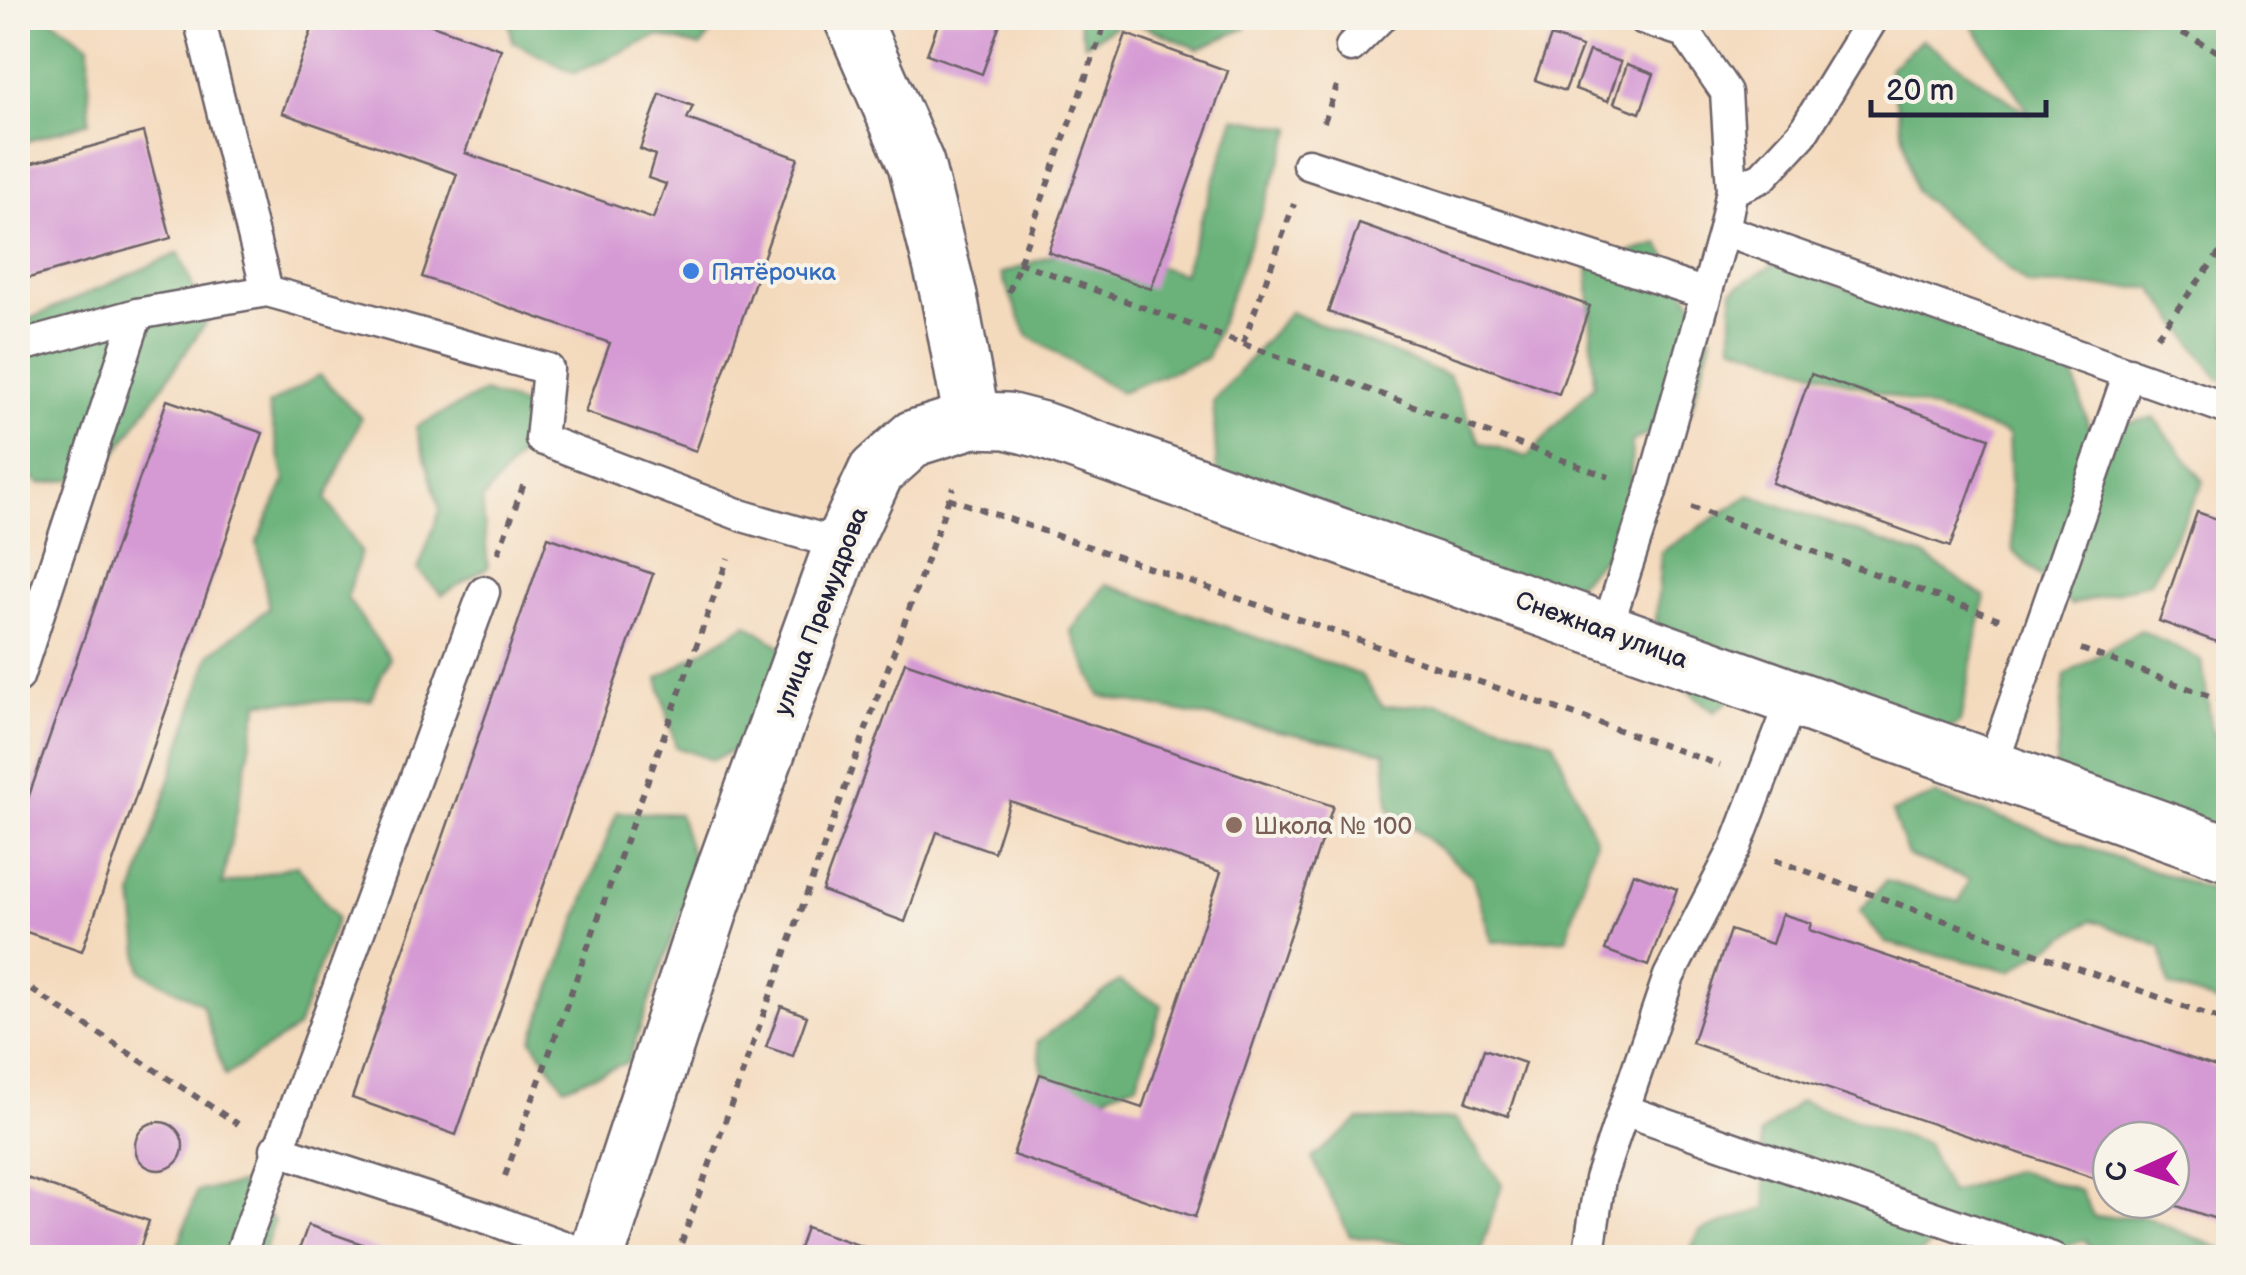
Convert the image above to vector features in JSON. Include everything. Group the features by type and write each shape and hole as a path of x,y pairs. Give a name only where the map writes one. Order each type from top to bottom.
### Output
{"street":[{"path":"852,18 916,164 949,296 972,420"},
{"name":"улица Премудрова","path":"595,1258 713,901 842,545 876,472 914,438 972,420"},
{"name":"Снежная улица","path":"972,420 1007,420 1042,430 2228,853"}],"lane":[{"path":"200,18 267,291"},
{"path":"1352,47 1380,18"},
{"path":"1606,631 1650,492 1732,190 1726,92 1685,32 1642,18"},
{"path":"1732,190 1762,177 1802,134 1873,18"},
{"path":"1308,164 1706,294"},
{"path":"1724,230 2228,408"},
{"path":"18,348 136,314 267,291 548,369 541,438 743,516 842,545"},
{"path":"18,676 136,314"},
{"path":"1991,768 2129,373"},
{"path":"239,1258 484,592"},
{"path":"1588,1258 1600,1179 1669,976 1736,846 1793,698"},
{"path":"1624,1110 2052,1258"},
{"path":"276,1150 490,1219 595,1258"}],"path":[{"path":"1008,297 1107,18"},
{"path":"2154,18 2228,57"},
{"path":"2129,373 2228,242"},
{"path":"676,1258 949,499 972,420"},
{"path":"484,592 541,438"},
{"path":"876,472 1760,779"},
{"path":"490,1219 743,516"},
{"path":"1736,846 2228,1022"},
{"path":"18,980 276,1150"}],"green space":[{"path":"18,18 50,18 89,45 89,122 18,144"},
{"path":"508,18 723,18 701,47 658,36 574,73 513,42"},
{"path":"1078,18 1244,18 1246,28 1198,49 1128,19 1085,44"},
{"path":"1968,18 2228,18 2228,381 2219,379 2152,288 2028,285 1915,191 1889,69 1922,39 2031,116"},
{"path":"1235,118 1293,128 1207,358 1120,392 1027,335 1001,274 1082,244 1183,274"},
{"path":"1659,244 1712,338 1689,415 1632,441 1629,533 1562,598 1219,505 1213,402 1290,312 1449,376 1480,442 1527,457 1594,385 1588,264"},
{"path":"179,253 207,321 101,475 40,484 18,467 18,324"},
{"path":"1775,264 2071,366 2089,428 2154,418 2204,482 2150,582 2071,605 2013,551 2008,434 1732,344 1732,290"},
{"path":"320,375 361,418 326,499 361,552 347,598 389,658 371,700 259,702 222,885 297,865 337,918 297,1028 225,1076 202,1004 141,971 133,895 210,654 269,608 257,542 285,481 268,405"},
{"path":"484,392 553,416 482,500 488,567 442,595 418,570 440,510 416,427"},
{"path":"1750,495 1924,556 1985,597 1960,722 1908,757 1775,666 1714,712 1653,662 1661,552"},
{"path":"1106,584 1361,675 1383,707 1438,703 1553,741 1596,840 1566,939 1492,942 1472,876 1389,808 1385,752 1100,696 1071,631"},
{"path":"747,624 786,650 783,728 712,760 676,747 658,678"},
{"path":"2141,630 2202,661 2212,731 2228,742 2228,852 2052,804 2065,675"},
{"path":"1935,795 2228,896 2228,1006 2169,986 2161,947 2092,920 2011,971 1885,943 1860,911 1886,881 1959,902 1969,879 1908,856 1892,812"},
{"path":"617,812 679,814 696,869 628,1062 564,1087 532,1040"},
{"path":"1119,981 1162,1005 1137,1083 1051,1116 1037,1042"},
{"path":"1800,1101 1927,1144 1950,1193 2015,1170 2081,1191 2091,1220 2153,1220 2224,1250 2225,1257 2095,1257 2085,1240 2033,1257 1946,1229 1917,1257 1690,1258 1687,1255 1700,1231 1767,1208 1760,1135"},
{"path":"1455,1119 1502,1184 1480,1254 1350,1236 1312,1158 1359,1120"},
{"path":"245,1183 274,1222 262,1257 174,1258 197,1191"}],"building":[{"path":"316,18 412,18 501,49 465,153 653,219 666,184 648,178 655,155 640,149 660,94 693,106 687,119 798,158 696,451 585,412 610,343 422,277 457,174 282,113"},
{"path":"940,18 1002,18 982,74 927,54"},
{"path":"1126,34 1228,71 1151,289 1048,252"},
{"path":"1551,36 1582,47 1565,91 1535,80"},
{"path":"1589,51 1621,62 1608,101 1575,89"},
{"path":"1627,64 1654,74 1640,113 1614,103"},
{"path":"143,132 171,238 18,281 18,167"},
{"path":"1359,224 1590,306 1559,394 1328,312"},
{"path":"1811,374 1989,438 1950,547 1772,483"},
{"path":"167,400 263,433 82,951 18,929 18,827"},
{"path":"2197,512 2228,523 2228,646 2159,621"},
{"path":"548,537 653,574 456,1135 352,1098"},
{"path":"905,662 1333,806 1195,1217 1013,1155 1040,1074 1142,1108 1221,872 1010,801 994,852 937,832 905,922 822,891"},
{"path":"1633,873 1677,889 1648,966 1605,950"},
{"path":"1782,914 1811,923 1809,930 2228,1071 2228,1223 2191,1211 2191,1120 2091,1120 2091,1177 1692,1043 1730,930 1772,944"},
{"path":"781,1006 807,1016 793,1056 766,1047"},
{"path":"1484,1049 1525,1063 1508,1116 1466,1102"},
{"path":"159,1122 176,1129 183,1146 176,1163 159,1170 142,1163 135,1146 142,1129"},
{"path":"18,1175 149,1221 137,1258 18,1258"},
{"path":"308,1225 399,1257 399,1258 296,1258"},
{"path":"806,1227 870,1249 867,1258 796,1258"}],"place":[{"name":"Пятёрочка","path":"691,271"},
{"name":"Школа № 100","path":"1234,825"}]}
